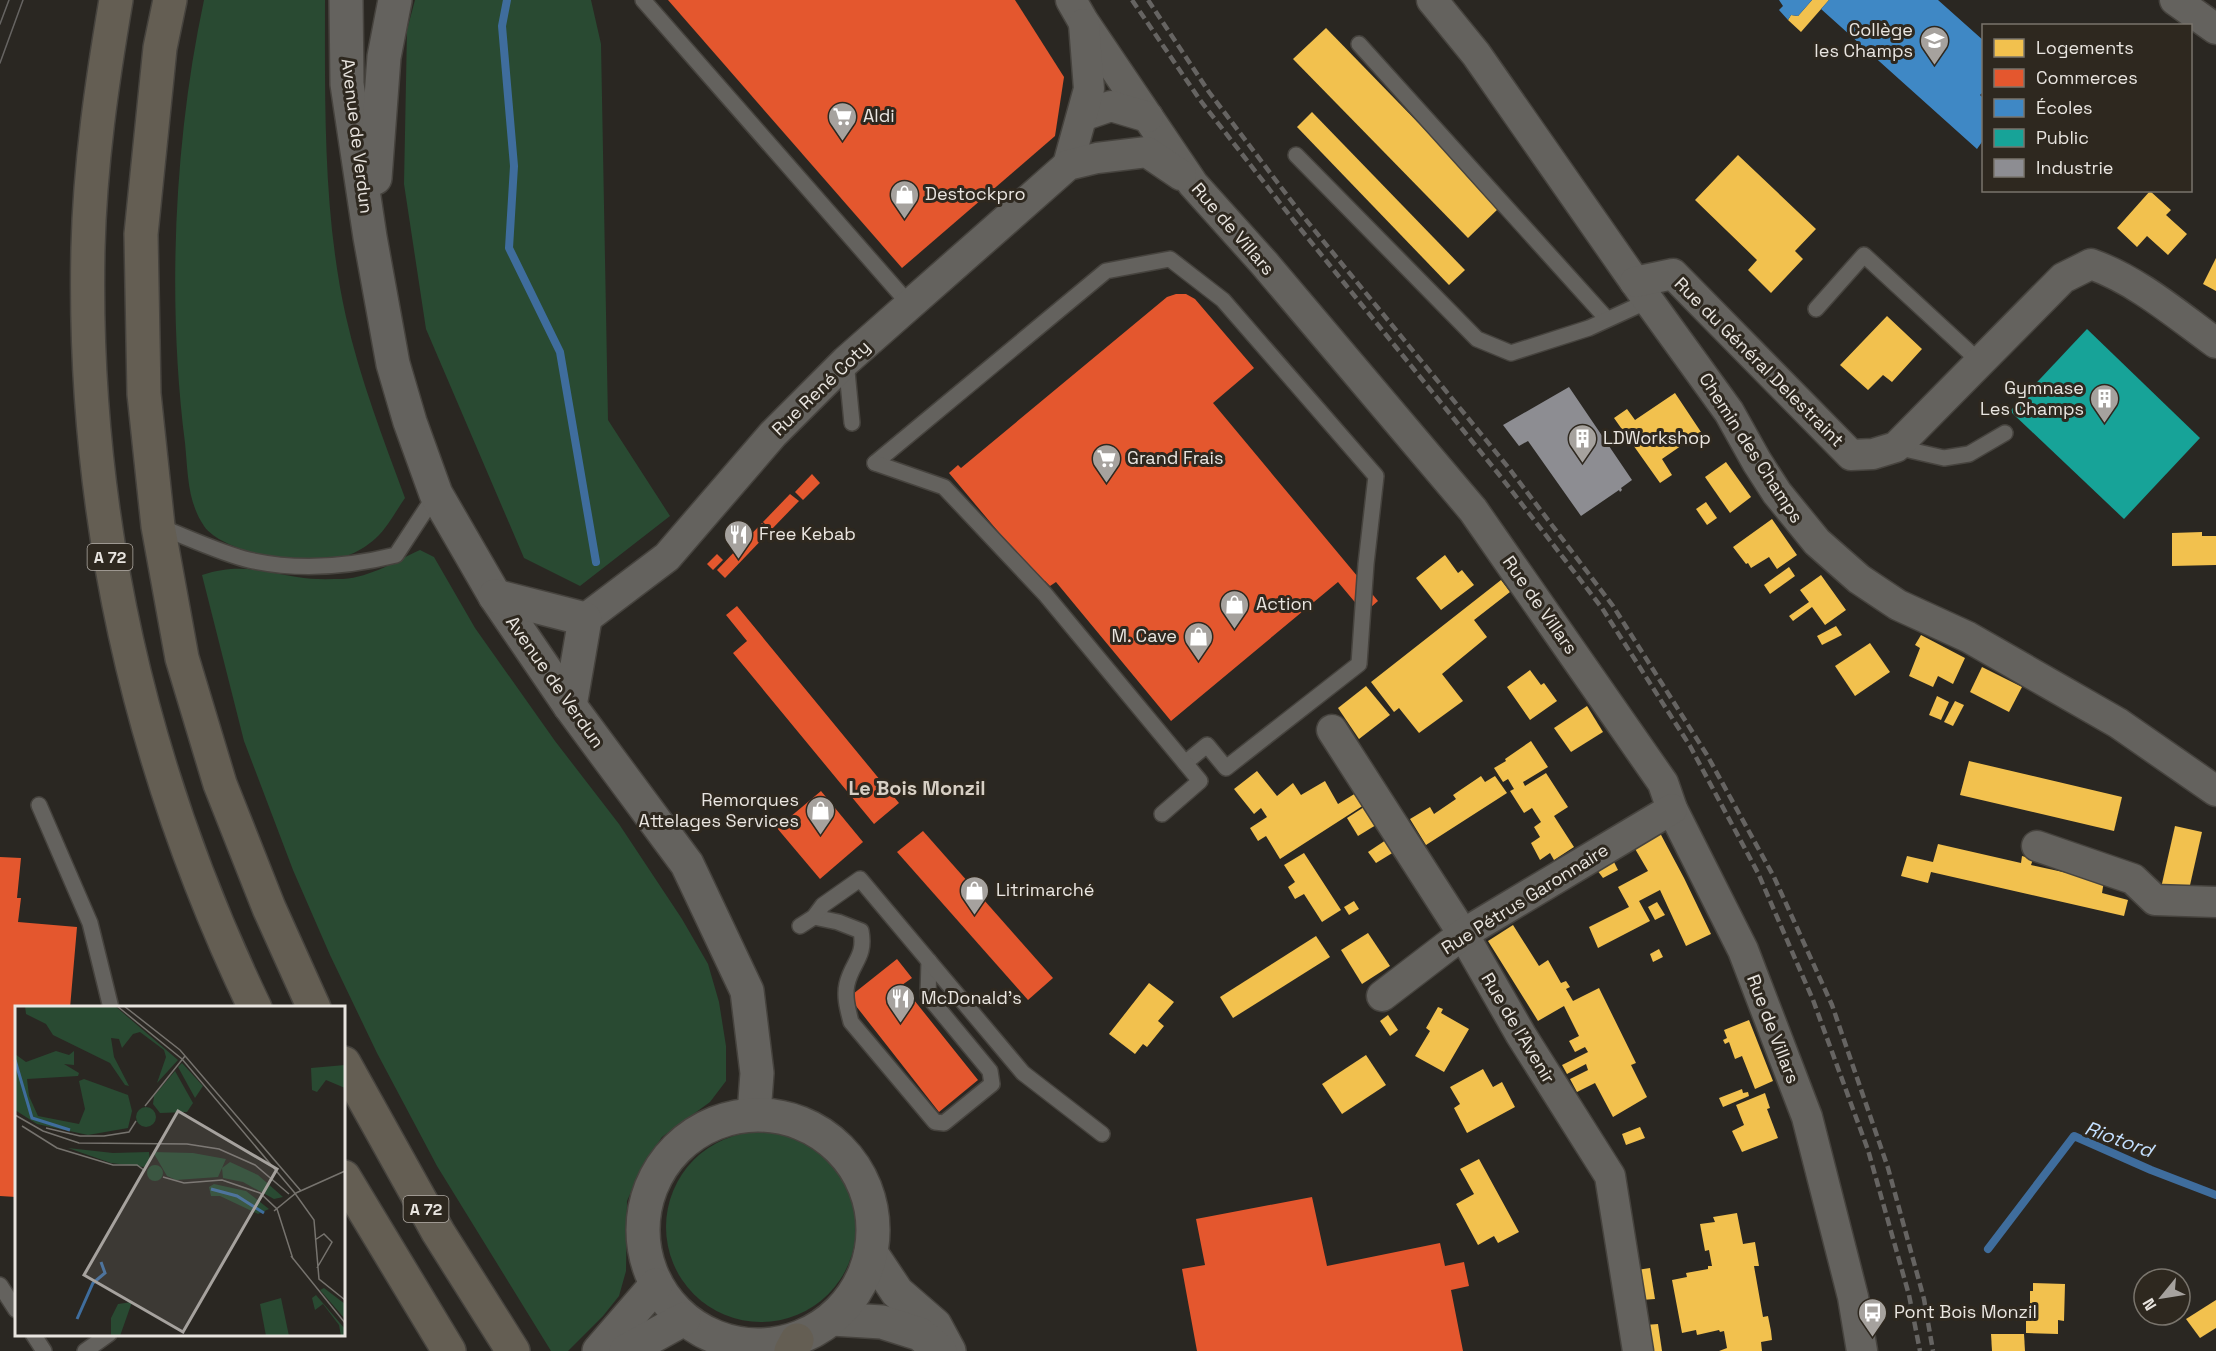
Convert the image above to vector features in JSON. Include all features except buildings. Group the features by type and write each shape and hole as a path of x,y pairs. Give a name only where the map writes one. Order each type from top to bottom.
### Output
{"highway":[{"name":"A 72","path":"116,0 102,85 93,161 88,246 88,336 100,490 112,572 154,752 206,897 254,1006"},
{"path":"170,0 160,48 141,234 144,394 158,526 182,658 220,784 269,908 313,1006"},
{"name":"A 72","path":"345,1065 438,1232 513,1351"},
{"path":"345,1179 449,1351"}],"main road":[{"name":"Avenue de Verdun","path":"346,0 347,84 370,237 393,364 410,422 436,494 495,596 570,706 687,864 747,991 757,1073 754,1114"},
{"name":"Avenue de Verdun","path":"370,237 384,57 395,0"},
{"path":"495,596 585,619 570,706"},
{"path":"754,1114 789,1119 820,1133 846,1156 864,1185 873,1219 872,1253 864,1278 850,1301 832,1320 794,1345 758,1346 719,1339 684,1319 668,1304 656,1285 644,1248 644,1209 658,1172 683,1142 716,1122 754,1114"},
{"path":"872,1253 897,1292 935,1325 949,1351"},
{"path":"599,1351 656,1285"},
{"path":"626,1351 684,1319"},
{"path":"832,1320 892,1325 920,1334 940,1351"}],"street":[{"name":"Chemin des Champs","path":"1432,0 1476,54 1641,292 1729,412 1777,493 1817,542 1851,572 1898,605 1968,637 2118,723 2216,791"},
{"path":"2175,0 2216,29"},
{"path":"1068,165 1089,88 1077,11"},
{"name":"Rue de Villars","path":"1077,11 1193,184 1272,272 1473,510 1663,783 1672,808 1743,950 1806,1117 1852,1297 1862,1351"},
{"path":"1082,116 1111,106 1148,117"},
{"name":"Rue René Coty","path":"585,619 667,557 773,434 846,361 1068,165 1097,158 1147,152 1193,184"},
{"path":"1896,447 2063,278 2091,264 2114,272 2137,286 2216,343"},
{"name":"Rue du Général Delestraint","path":"1641,292 1673,274 1851,455 1873,454 1896,447"},
{"name":"Rue de l'Avenir","path":"1332,730 1463,934 1521,1035 1610,1176 1638,1351"},
{"name":"Rue Pétrus Garonnaire","path":"1382,996 1463,934 1672,808"},
{"path":"2037,846 2133,879 2155,900 2216,902"}],"lane":[{"path":"643,0 910,304"},
{"path":"1359,45 1607,319"},
{"path":"1296,155 1477,339 1511,353 1589,328 1607,319 1641,292"},
{"path":"1816,309 1864,255 1980,362"},
{"path":"1162,814 1200,781 1185,763 1045,594 944,487 875,463 1106,270 1170,259 1223,300 1376,476 1366,564 1359,664 1226,768 1207,745 1185,763"},
{"path":"846,361 852,423"},
{"path":"1896,447 1944,458 1969,454 2005,433"},
{"path":"158,526 248,560 299,568 363,563 396,555 436,494"},
{"path":"39,805 90,923 111,1006"},
{"path":"800,926 814,917 823,905 860,879 1023,1073 1102,1134"},
{"path":"814,917 861,931 864,945 846,985 846,1002 851,1022 935,1122 944,1123 992,1084 990,1071 928,996 929,961"},
{"path":"0,1285 15,1308"},
{"path":"34,1336 44,1351"},
{"path":"84,1351 107,1336"}],"green space":[{"path":"204,0 325,0 327,159 338,278 358,363 405,498 376,538 354,553 332,560 295,560 273,557 229,544 210,533 204,526 191,496 179,389 176,334 176,221 186,108"},
{"path":"415,0 591,0 601,44 608,420 670,516 580,586 524,558 426,329 404,184 407,30"},
{"path":"420,550 434,557 475,628 555,741 619,824 682,919 708,964 719,1002 726,1046 726,1081 710,1102 662,1137 641,1169 627,1201 626,1271 619,1296 603,1316 568,1351 551,1351 437,1166 377,1053 330,955 293,870 244,741 202,575 227,569 239,569 309,579 353,578 373,572"},
{"path":"761,1132 788,1136 814,1148 828,1160 840,1174 852,1200 856,1227 852,1254 840,1280 828,1294 814,1306 788,1318 761,1322 734,1318 708,1306 694,1294 682,1280 670,1254 666,1227 670,1200 682,1174 694,1160 708,1148 734,1136"}],"waterway":[{"path":"507,0 502,26 514,166 509,248 560,352 596,562"},
{"name":"Riotord","path":"1988,1249 2074,1136 2151,1170 2216,1195"}],"tram line":[{"path":"0,24 9,0"},
{"path":"0,63 23,0"}],"railway":[{"path":"1132,0 1200,100 1294,221 1501,477 1602,608 1690,746 1758,873 1813,1000 1868,1150 1909,1295 1920,1351"},
{"path":"1148,0 1209,92 1302,215 1508,467 1613,606 1707,755 1774,877 1832,1005 1888,1168 1924,1299 1933,1351"}],"place":[{"name":"Collège les Champs","path":"1934,66"},
{"name":"Aldi","path":"842,142"},
{"name":"Destockpro","path":"904,220"},
{"name":"Gymnase Les Champs","path":"2105,424"},
{"name":"LDWorkshop","path":"1582,464"},
{"name":"Grand Frais","path":"1106,484"},
{"name":"Free Kebab","path":"738,560"},
{"name":"Action","path":"1235,630"},
{"name":"M. Cave","path":"1198,662"},
{"name":"Remorques Attelages Services","path":"820,836"},
{"name":"Litrimarché","path":"975,916"},
{"name":"McDonald's","path":"900,1024"},
{"name":"Pont Bois Monzil","path":"1873,1338"}],"district":[{"name":"Le Bois Monzil","path":"917,788"}]}
